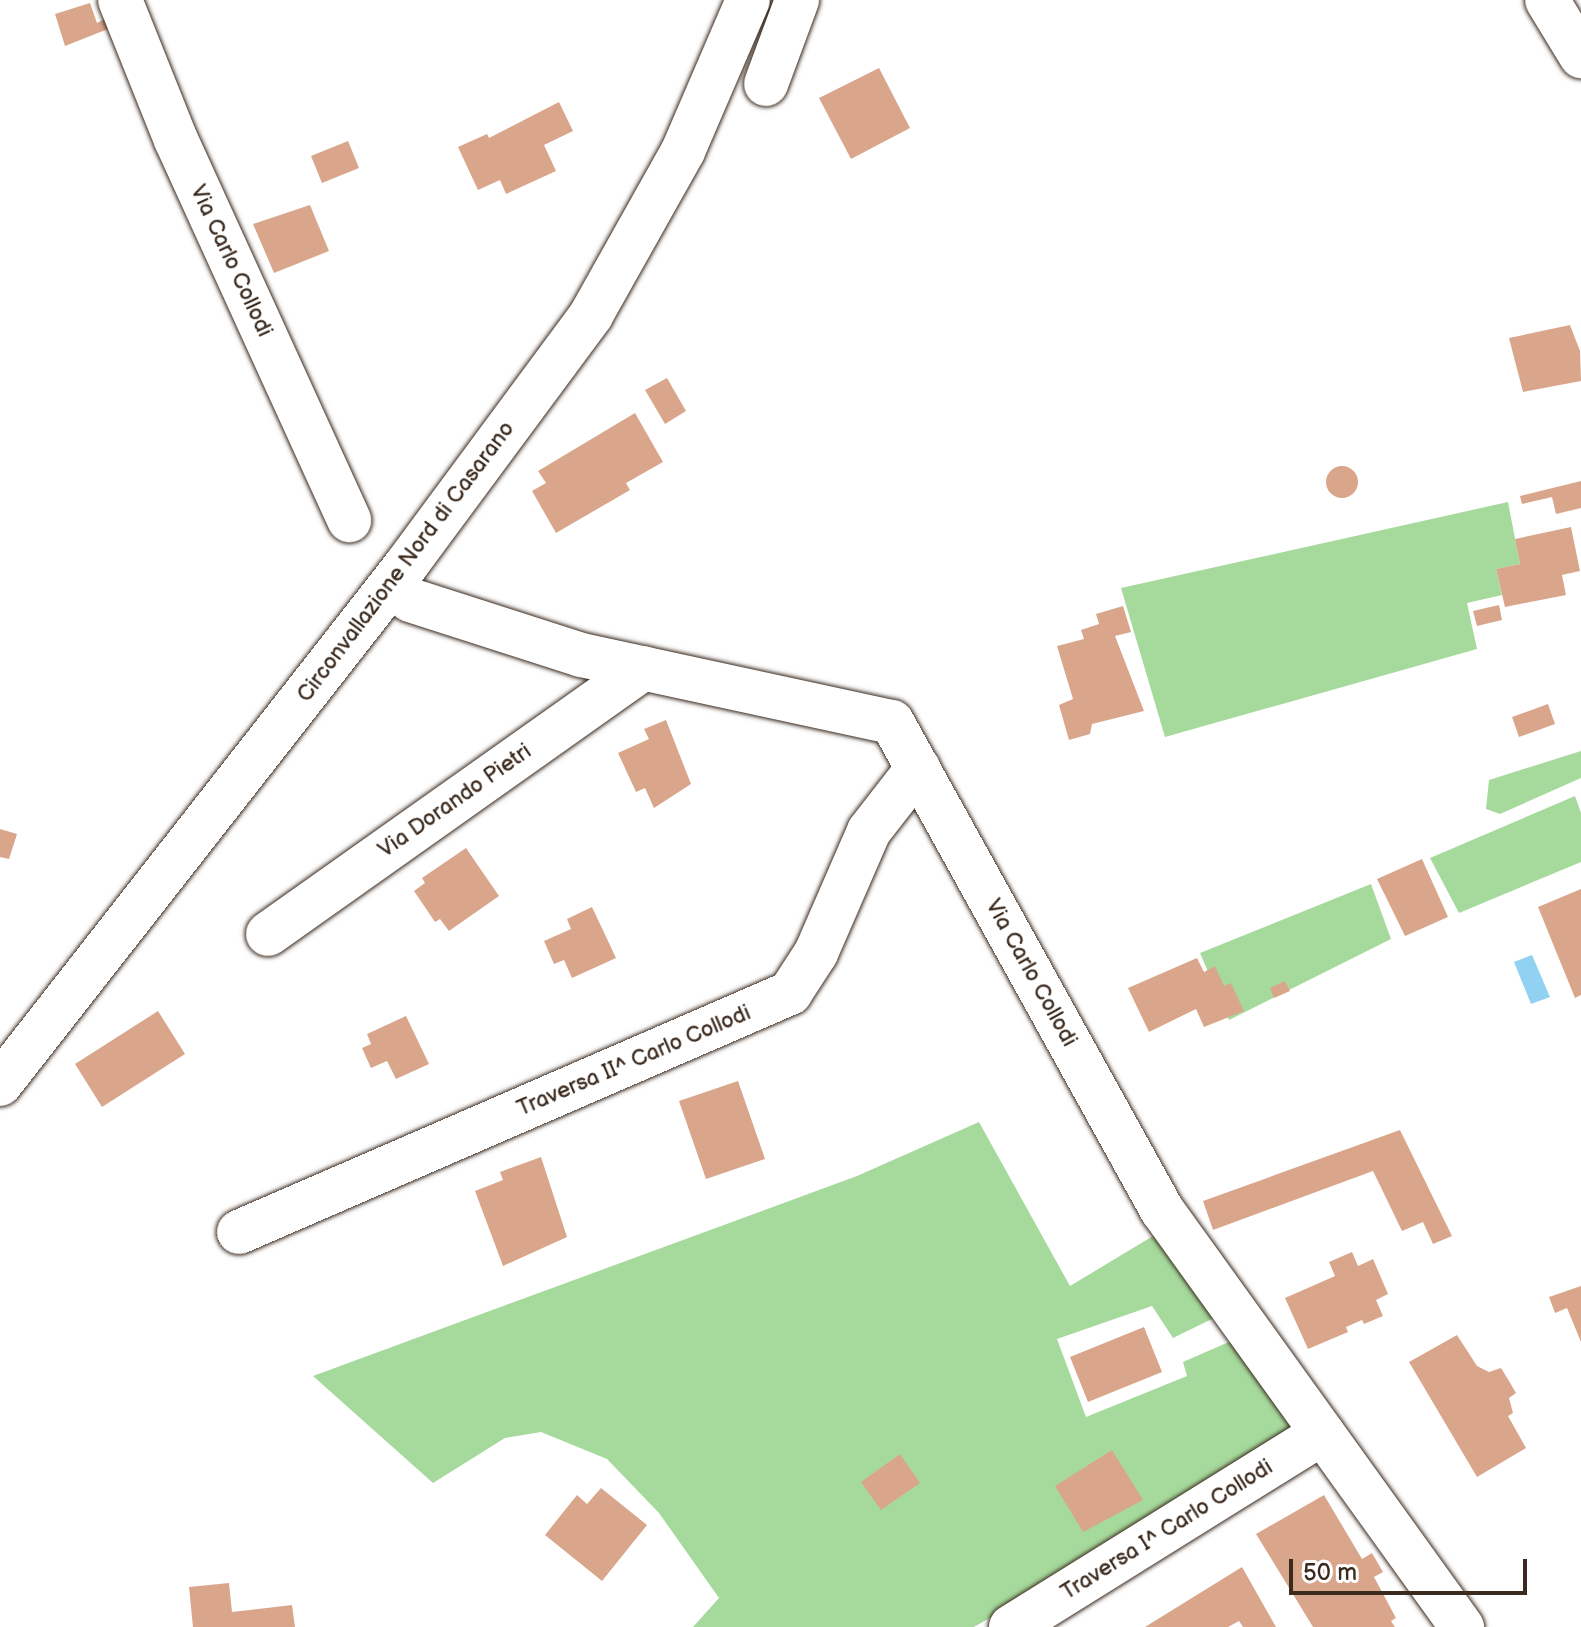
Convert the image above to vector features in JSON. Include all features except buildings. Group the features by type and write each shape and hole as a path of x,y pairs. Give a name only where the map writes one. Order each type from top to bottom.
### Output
{"street":[{"name":"Via Carlo Collodi","path":"120,0 176,140 349,520"},
{"name":"Circonvallazione Nord di Casarano","path":"0,1084 407,564 591,315 683,151 748,0"},
{"path":"766,84 797,0"},
{"path":"1547,0 1581,55"},
{"path":"1564,0 1581,55"},
{"name":"Via Carlo Collodi","path":"410,600 581,655 892,722 1162,1210 1462,1627"},
{"name":"Via Dorando Pietri","path":"268,934 643,668"},
{"name":"Traversa II^ Carlo Collodi","path":"239,1232 790,993 816,953 869,831 918,768"},
{"name":"Traversa I^ Carlo Collodi","path":"1011,1627 1323,1433"}],"green space":[{"path":"1508,502 1520,564 1496,569 1502,595 1467,603 1477,649 1165,737 1121,588"},
{"path":"1581,751 1581,778 1500,814 1486,809 1489,780"},
{"path":"1575,796 1581,813 1581,862 1459,913 1430,858"},
{"path":"1371,884 1391,939 1229,1020 1200,953"},
{"path":"979,1122 1070,1286 1158,1233 1216,1317 1173,1338 1152,1306 1057,1339 1086,1417 1187,1376 1183,1362 1231,1341 1303,1438 974,1627 693,1627 719,1598 659,1513 607,1459 541,1432 505,1438 433,1483 313,1376 857,1176"}],"water":[{"path":"1532,955 1550,997 1531,1004 1514,962"}]}
